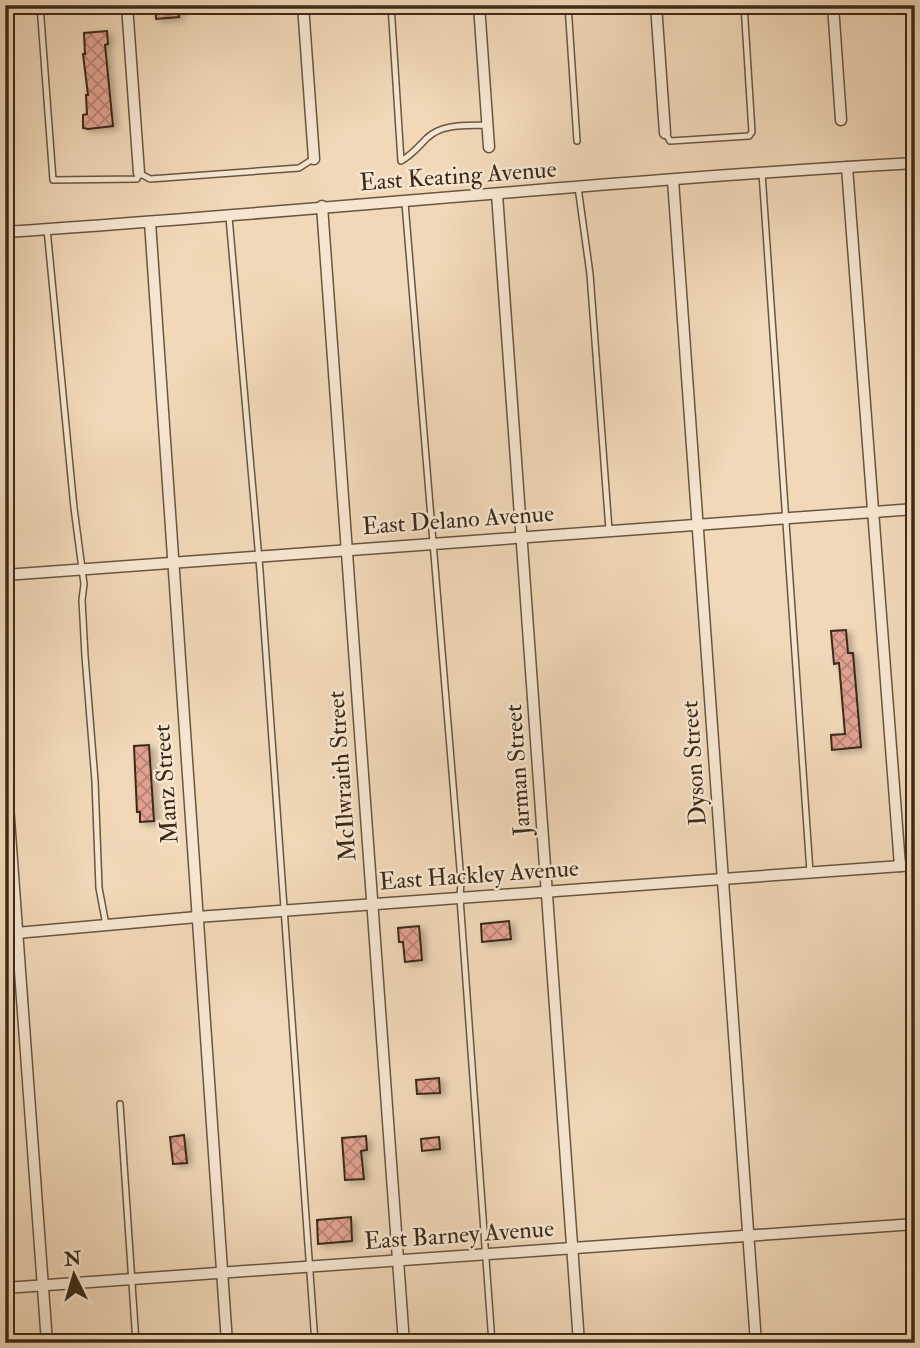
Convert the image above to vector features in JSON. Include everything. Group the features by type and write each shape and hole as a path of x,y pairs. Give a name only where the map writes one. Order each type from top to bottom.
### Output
{"street":[{"path":"127,5 139,173"},
{"path":"303,5 314,159"},
{"path":"479,5 489,147"},
{"path":"656,5 665,134"},
{"path":"833,5 841,120"},
{"name":"East Keating Avenue","path":"5,232 915,163"},
{"path":"846,167 900,866"},
{"name":"Dyson Street","path":"673,180 756,1343"},
{"name":"Jarman Street","path":"497,194 579,1343"},
{"name":"McIlwraith Street","path":"322,206 404,1343"},
{"name":"Manz Street","path":"150,222 227,1343"},
{"name":"East Delano Avenue","path":"5,575 915,509"},
{"path":"5,764 47,1343"},
{"name":"East Hackley Avenue","path":"5,934 285,910 915,865"},
{"name":"East Barney Avenue","path":"5,1288 915,1224"}],"lane":[{"path":"40,5 53,180 137,179 139,173 150,179 268,172 299,169 314,159"},
{"path":"391,5 401,161 443,128 487,125"},
{"path":"568,5 577,141"},
{"path":"665,134 670,141 749,136 752,132 744,5"},
{"path":"762,173 810,872"},
{"path":"578,187 589,262 609,530"},
{"path":"405,203 461,881 460,898 492,1343"},
{"path":"229,217 259,556 315,1343"},
{"path":"47,229 82,569 99,888 106,925"},
{"path":"120,1104 136,1343"}],"building":[{"path":"155,5 178,5 179,17 156,19"},
{"path":"107,31 108,44 105,45 113,126 83,128 88,95 83,54 84,33"},
{"path":"846,630 848,653 853,653 861,747 832,750 831,735 845,734 839,663 834,664 831,631"},
{"path":"149,745 154,821 140,822 140,812 137,812 134,746"},
{"path":"509,921 511,939 482,942 481,924"},
{"path":"419,926 422,960 405,962 398,928"},
{"path":"439,1078 440,1093 417,1094 416,1080"},
{"path":"184,1135 187,1163 173,1164 170,1137"},
{"path":"366,1136 367,1150 361,1151 364,1179 345,1180 342,1138"},
{"path":"439,1137 440,1149 422,1151 421,1139"},
{"path":"351,1217 352,1241 318,1244 317,1220"}]}
